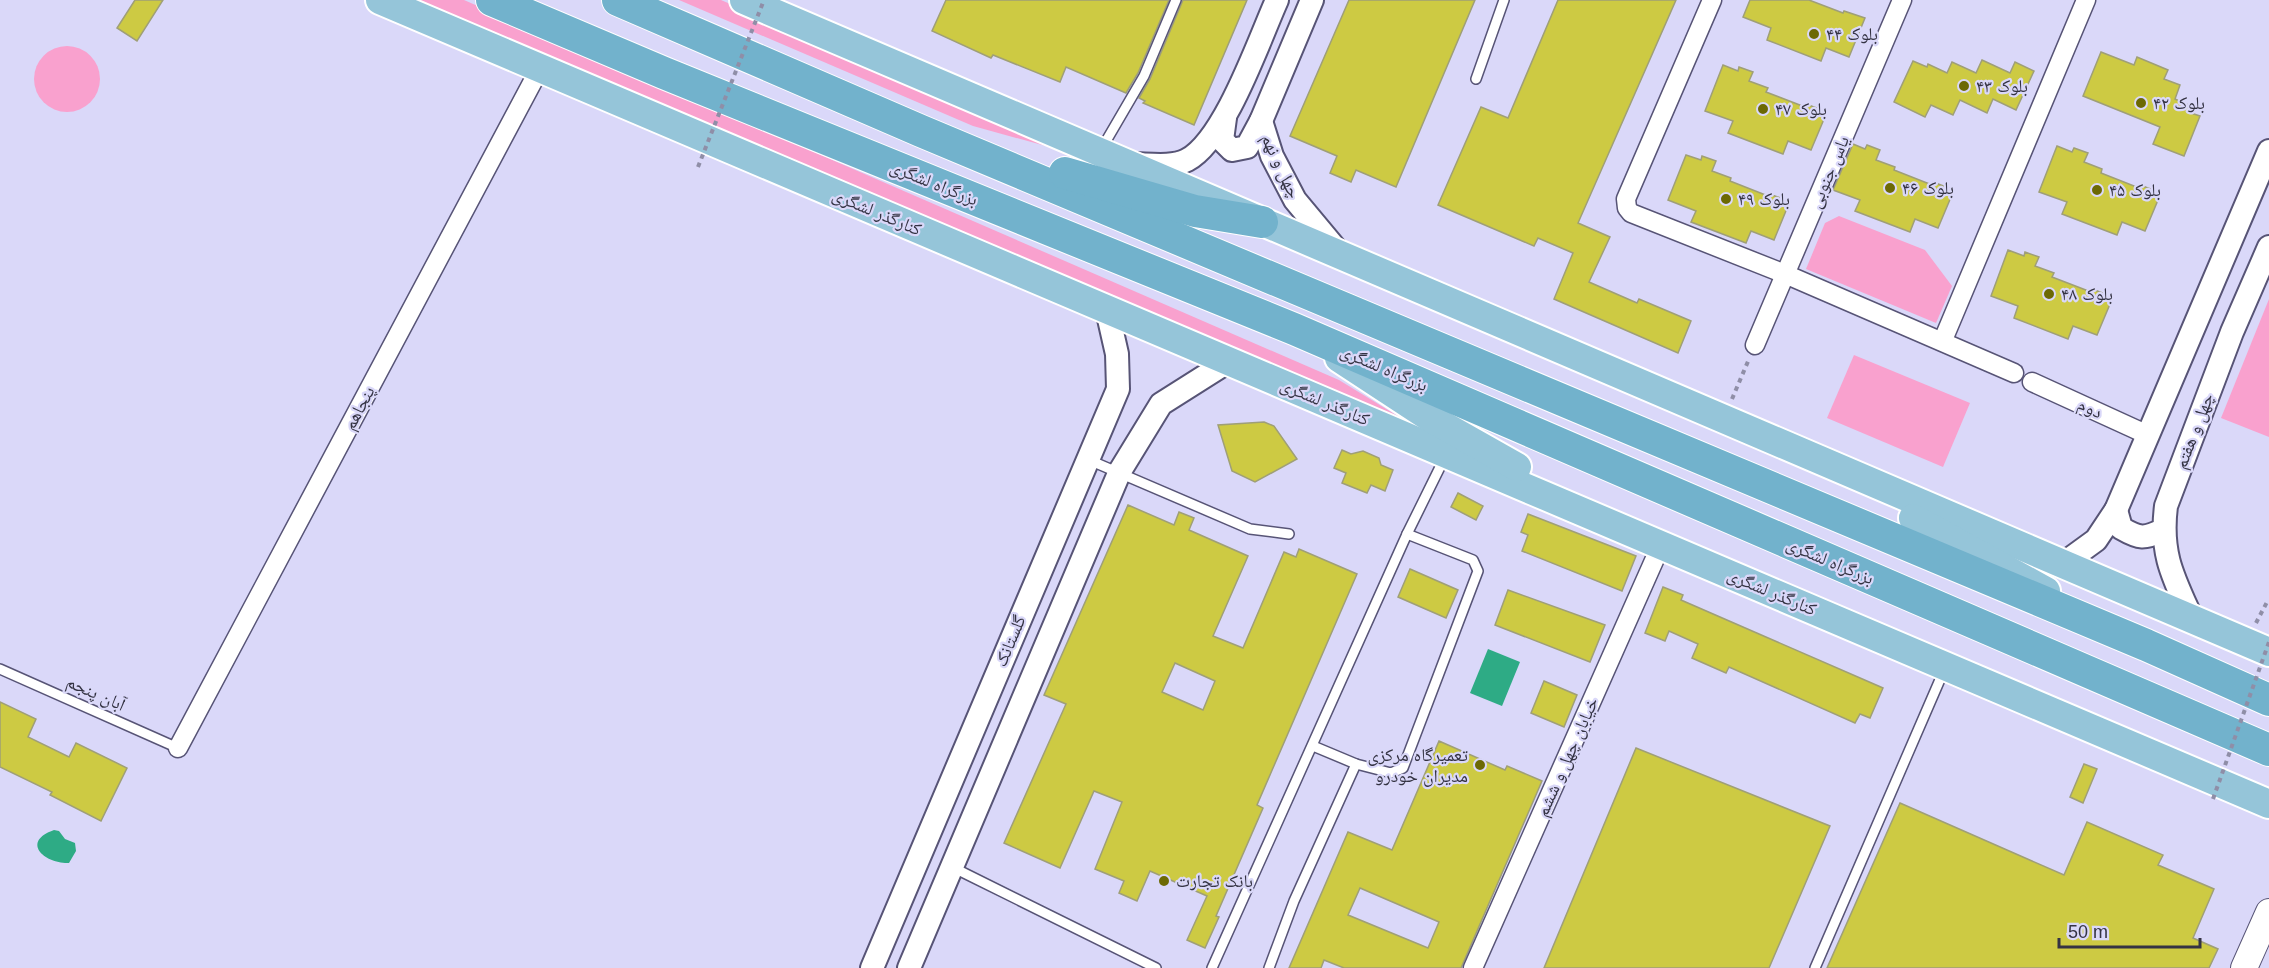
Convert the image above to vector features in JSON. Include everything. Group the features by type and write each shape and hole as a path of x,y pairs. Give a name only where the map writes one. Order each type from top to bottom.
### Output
{"highway":[{"name":"بزرگراه لشگری","path":"492,0 663,73 1294,329 2269,750"},
{"path":"618,0 921,131 2146,645 2269,700"},
{"path":"921,131 1195,211 1262,222"}],"main road":[{"name":"کنارگذر لشگری","path":"380,0 2269,804"},
{"path":"744,0 2269,652"},
{"path":"1294,329 1432,419 1650,541"},
{"path":"1767,438 2146,645"},
{"path":"2244,968 2269,913"}],"street":[{"path":"1127,164 1166,164 1186,160 1205,145 1225,118 1277,0"},
{"name":"چهل و نهم","path":"1312,0 1261,121 1272,156 1295,200 1341,255"},
{"path":"1712,0 1626,199 1627,208 1631,213 1785,274 2014,373"},
{"name":"یاس جنوبی","path":"1755,345 1902,0"},
{"path":"1942,340 2086,0"},
{"name":"پنجاهم","path":"178,748 540,68"},
{"path":"1225,118 1222,140 1232,150 1247,147 1261,121"},
{"path":"2063,564 2096,540 2116,510 2269,151"},
{"name":"چهل و هفتم","path":"2192,619 2169,569 2163,530 2166,506 2232,332 2269,247"},
{"name":"گلستانک","path":"872,968 1118,389 1117,354 1107,310"},
{"name":"گلستانک","path":"909,968 1120,471 1161,404 1229,361"},
{"name":"دوم","path":"2032,382 2148,435"},
{"path":"2116,510 2121,528 2137,537 2149,537 2163,530"},
{"name":"خیابان چهل و ششم","path":"1473,968 1650,541"}],"lane":[{"path":"1100,153 1144,76 1176,0"},
{"path":"1476,79 1504,0"},
{"path":"1212,968 1407,534 1447,454"},
{"path":"1087,459 1120,471 1250,529 1289,534"},
{"path":"1313,746 1356,764 1391,773 1403,768 1478,570 1473,560 1407,534"},
{"path":"1815,968 1946,666"},
{"name":"آبان پنجم","path":"0,669 178,748"},
{"path":"1269,968 1294,901 1356,764"},
{"path":"952,867 1156,968"}],"path":[{"path":"698,167 764,0"},
{"path":"1723,419 1755,345"},
{"path":"2213,799 2269,642"}],"shaded area":[{"path":"410,0 464,0 1339,380 1419,429"},
{"path":"679,0 721,0 1093,159 973,126"},
{"path":"60,46 74,46 86,51 95,60 100,79 98,92 91,103 74,112 60,112 48,107 39,98 34,86 34,72 39,60 48,51"},
{"path":"1839,216 1925,250 1952,286 1936,323 1806,269 1825,223"},
{"path":"2269,299 2269,437 2221,418"},
{"path":"1854,355 1970,403 1943,467 1827,418"},
{"path":"1488,649 1520,662 1502,706 1470,693"},
{"path":"54,830 59,831 65,839 75,843 76,851 69,863 52,860 45,856 37,846 44,835"}],"building":[{"path":"135,0 163,0 137,41 117,28"},
{"path":"946,0 1169,0 1138,73 1126,93 1066,67 1060,82 993,55 991,58 932,31"},
{"path":"1183,0 1247,0 1194,125 1143,103 1145,101 1139,98 1150,79"},
{"path":"1349,0 1475,0 1396,187 1356,170 1351,182 1330,173 1337,156 1290,136"},
{"path":"1558,0 1676,0 1578,223 1610,237 1589,282 1637,303 1639,299 1691,321 1678,353 1554,299 1573,253 1538,238 1534,246 1438,205 1481,107 1508,118"},
{"name":"بلوک ۴۴","path":"1750,0 1809,0 1843,13 1844,11 1865,18 1849,57 1826,48 1821,61 1767,40 1771,28 1743,17"},
{"name":"بلوک ۴۲","path":"2101,52 2134,65 2137,57 2168,70 2164,79 2180,85 2175,99 2191,106 2188,112 2200,116 2184,156 2153,144 2160,127 2083,96"},
{"name":"بلوک ۴۳","path":"1982,60 2010,73 2015,62 2034,71 2016,110 1993,99 1987,113 1960,100 1953,115 1931,105 1925,117 1894,102 1913,61 1927,67 1928,64 1947,73 1952,62 1976,73"},
{"name":"بلوک ۴۷","path":"1723,65 1738,71 1739,67 1753,72 1749,81 1768,88 1766,92 1805,107 1806,104 1827,112 1811,150 1788,141 1783,154 1728,133 1733,121 1705,111"},
{"name":"بلوک ۴۶","path":"1853,144 1865,149 1867,145 1880,150 1876,160 1895,167 1894,170 1932,185 1933,182 1954,190 1938,228 1915,219 1910,232 1855,211 1860,200 1833,190"},
{"name":"بلوک ۴۵","path":"2057,146 2072,152 2074,148 2088,153 2084,162 2102,169 2101,173 2139,188 2140,185 2161,193 2145,231 2122,222 2117,235 2062,214 2067,202 2039,192"},
{"name":"بلوک ۴۹","path":"1686,155 1701,160 1702,156 1716,161 1712,171 1731,178 1730,181 1768,196 1769,194 1790,201 1774,240 1751,231 1746,243 1691,222 1696,211 1668,200"},
{"name":"بلوک ۴۸","path":"2008,250 2024,256 2025,252 2039,257 2035,266 2054,273 2052,277 2091,292 2092,289 2113,297 2097,335 2073,326 2068,339 2014,318 2018,306 1991,296"},
{"path":"1264,422 1274,426 1297,459 1255,482 1232,471 1218,425"},
{"path":"1342,450 1351,454 1363,451 1379,458 1381,465 1393,470 1385,491 1371,485 1367,493 1342,483 1346,473 1334,468"},
{"path":"1458,493 1483,506 1476,520 1451,507"},
{"path":"1128,505 1174,525 1179,512 1194,518 1189,530 1248,556 1213,636 1243,648 1284,552 1296,557 1299,549 1357,574 1257,805 1263,808 1216,916 1219,917 1205,948 1187,940 1207,896 1150,871 1137,901 1119,893 1124,881 1095,869 1122,802 1094,791 1060,868 1004,843 1066,704 1044,695","holes":["1175,663 1215,681 1203,710 1162,692"]},
{"path":"1528,514 1636,556 1622,591 1522,551 1528,535 1521,532"},
{"path":"1410,569 1458,590 1446,618 1398,597"},
{"path":"1663,587 1683,595 1681,600 1883,688 1870,718 1860,714 1855,723 1729,667 1726,673 1692,658 1698,644 1669,631 1665,641 1645,633"},
{"path":"1508,590 1605,625 1590,662 1495,625"},
{"path":"1544,681 1577,695 1564,727 1531,713"},
{"path":"0,702 36,719 28,737 69,757 76,743 127,768 101,821 50,795 52,792 0,767"},
{"path":"1439,741 1505,770 1507,766 1542,781 1461,968 1344,968 1324,960 1321,968 1289,968 1348,832 1392,850","holes":["1360,888 1439,922 1428,948 1348,915"]},
{"path":"1636,748 1830,826 1769,968 1544,968"},
{"path":"2084,764 2097,769 2083,803 2070,797"},
{"path":"1900,803 2064,875 2087,822 2163,855 2158,865 2214,889 2193,938 2218,949 2209,968 1827,968"}],"place":[{"name":"بلوک ۴۴","path":"1814,34"},
{"name":"بلوک ۴۳","path":"1964,86"},
{"name":"بلوک ۴۲","path":"2141,103"},
{"name":"بلوک ۴۷","path":"1763,109"},
{"name":"بلوک ۴۶","path":"1890,188"},
{"name":"بلوک ۴۵","path":"2097,190"},
{"name":"بلوک ۴۹","path":"1726,199"},
{"name":"بلوک ۴۸","path":"2049,294"},
{"name":"تعمیرگاه مرکزی مدیران خودرو","path":"1480,765"},
{"name":"بانک تجارت","path":"1164,881"}]}
